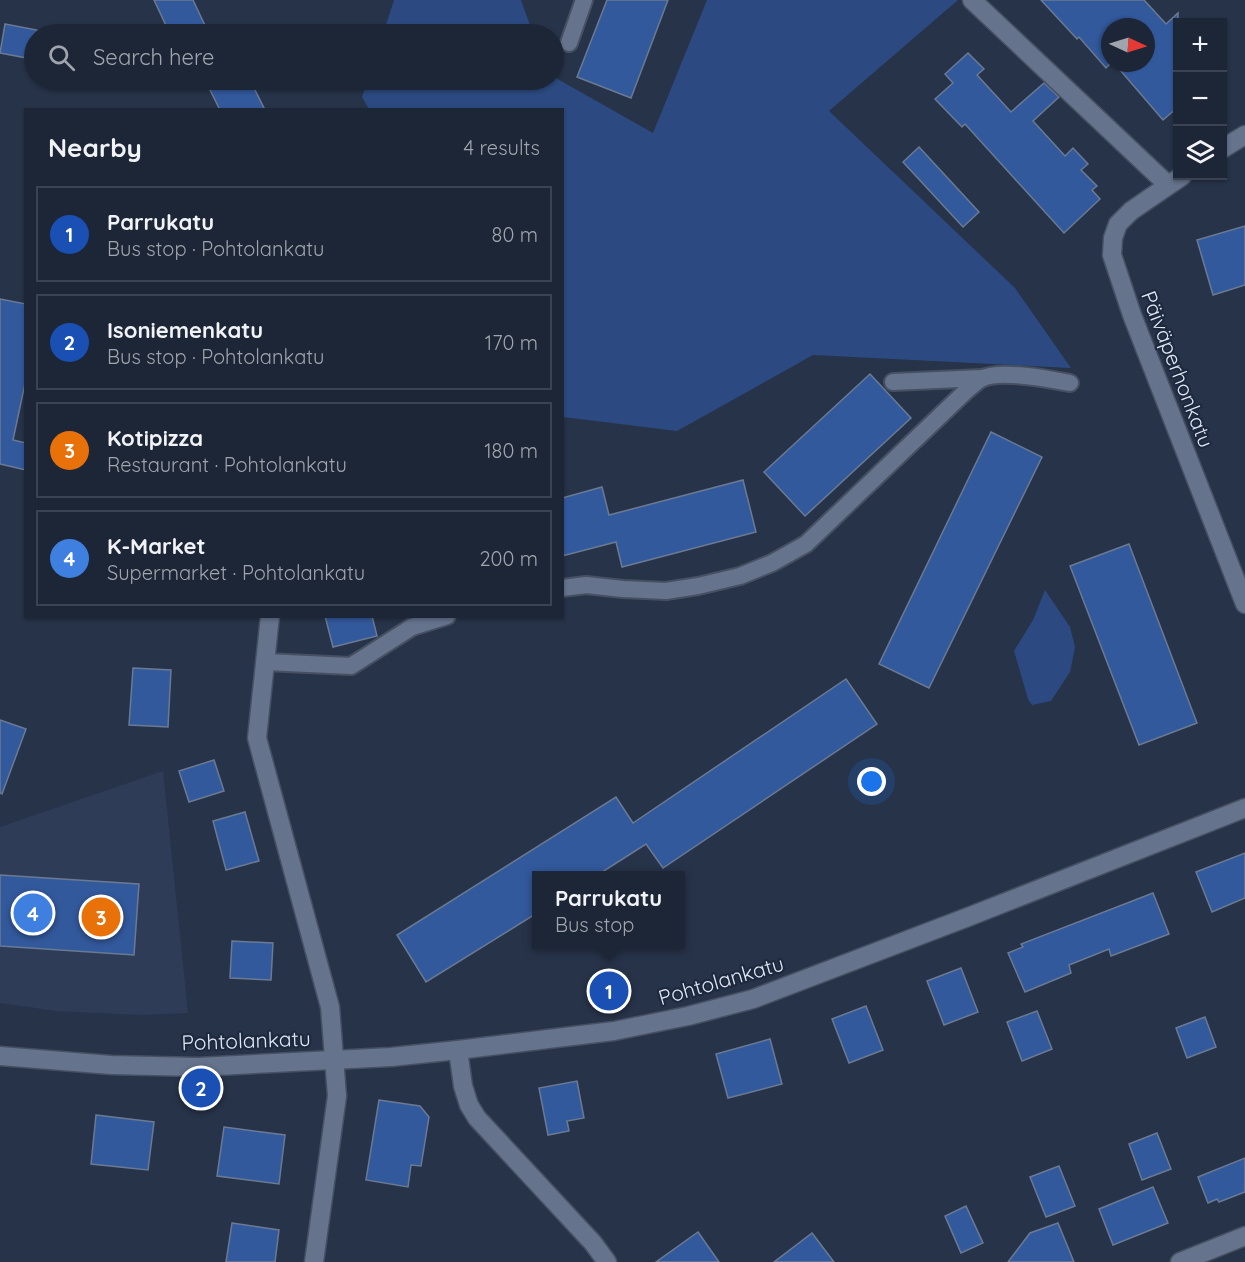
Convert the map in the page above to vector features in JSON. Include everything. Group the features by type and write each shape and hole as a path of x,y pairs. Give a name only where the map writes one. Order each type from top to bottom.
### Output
{"street":[{"path":"972,0 1173,178"},
{"path":"1227,146 1245,135"},
{"name":"Päiväperhonkatu","path":"1175,180 1131,211 1118,224 1113,238 1112,255 1128,304 1245,604"},
{"path":"270,618 256,738 330,1007 337,1096 314,1262"},
{"name":"Pohtolankatu","path":"0,1056 111,1065 198,1066 392,1057 614,1031 688,1016 753,999 1245,808"},
{"path":"458,1050 469,1105 477,1118 593,1243 607,1262"},
{"path":"1180,1262 1245,1236"}],"lane":[{"path":"569,43 584,0"},
{"path":"893,382 1005,375 1038,377 1070,383"},
{"path":"564,588 586,585 623,590 666,591 740,576 772,563 806,544 982,378"},
{"path":"265,662 351,666 412,627 441,618"}],"shaded area":[{"path":"394,0 521,0 529,24 386,24"},
{"path":"707,0 958,0 829,111 1015,288 1071,368 813,355 677,431 564,417 564,108 368,108 362,97 364,90 564,90 564,83 653,133"},
{"path":"1045,590 1070,627 1075,647 1070,672 1051,701 1032,705 1028,699 1014,651 1033,620"},
{"path":"163,771 188,1013 140,1015 57,1011 0,1003 0,827"}],"building":[{"path":"154,0 193,0 204,24 165,24"},
{"path":"607,0 668,0 631,98 577,77"},
{"path":"1041,0 1144,0 1166,24 1178,13 1178,18 1173,18 1173,111 1163,120 1122,72 1155,72 1155,18 1101,18 1101,62 1079,37 1077,39"},
{"path":"5,24 24,28 24,58 0,53"},
{"path":"968,53 984,69 977,75 1011,112 1044,83 1059,97 1033,121 1065,156 1073,148 1088,164 1081,170 1097,186 1092,190 1100,199 1064,233 965,124 962,127 935,99 953,83 945,74"},
{"path":"210,90 255,90 264,108 219,108"},
{"path":"919,147 979,212 963,227 903,162"},
{"path":"1245,226 1245,285 1213,295 1197,240"},
{"path":"0,299 24,304 24,388 13,440 24,443 24,470 0,464"},
{"path":"870,374 911,418 805,516 764,472"},
{"path":"991,432 1042,457 929,688 879,664"},
{"path":"743,480 756,532 622,567 616,542 564,555 564,497 602,487 609,515"},
{"path":"1129,544 1197,723 1139,745 1070,566"},
{"path":"326,618 372,618 377,636 333,647"},
{"path":"133,668 171,670 168,727 129,725"},
{"path":"846,679 877,724 663,868 646,844 604,871 532,871 532,916 426,982 397,935 616,797 633,823"},
{"path":"0,720 26,729 2,794 0,793"},
{"path":"214,760 224,791 189,802 179,771"},
{"path":"245,812 259,861 226,870 213,821"},
{"path":"1245,853 1245,898 1212,912 1196,872"},
{"path":"0,875 139,884 134,955 0,946"},
{"path":"1153,893 1169,934 1111,956 1109,949 1069,965 1071,973 1025,992 1008,953 1023,947 1021,944"},
{"path":"232,941 273,943 271,980 230,978"},
{"path":"961,968 978,1012 944,1025 927,981"},
{"path":"866,1006 883,1050 849,1063 832,1019"},
{"path":"1037,1011 1052,1049 1022,1061 1007,1022"},
{"path":"1205,1017 1216,1047 1187,1058 1176,1028"},
{"path":"770,1039 782,1084 728,1098 716,1054"},
{"path":"577,1081 584,1118 567,1121 569,1131 548,1135 539,1088"},
{"path":"379,1100 420,1106 429,1117 421,1166 411,1165 408,1187 366,1180"},
{"path":"96,1115 154,1122 148,1170 91,1164"},
{"path":"224,1127 285,1135 279,1184 217,1176"},
{"path":"1157,1133 1171,1169 1142,1180 1129,1144"},
{"path":"1245,1158 1245,1192 1219,1202 1217,1199 1208,1203 1198,1177"},
{"path":"1059,1166 1075,1206 1046,1217 1030,1177"},
{"path":"1153,1187 1168,1223 1113,1245 1099,1209"},
{"path":"966,1206 983,1243 961,1253 945,1216"},
{"path":"232,1223 279,1230 275,1262 226,1262"},
{"path":"1058,1223 1074,1262 1008,1262 1030,1233"},
{"path":"698,1232 719,1262 656,1262"},
{"path":"812,1233 834,1262 774,1262"}],"place":[{"name":"K-Market","path":"33,913"},
{"name":"Kotipizza","path":"101,917"},
{"name":"Parrukatu","path":"609,991"},
{"name":"Isoniemenkatu","path":"201,1088"}]}
